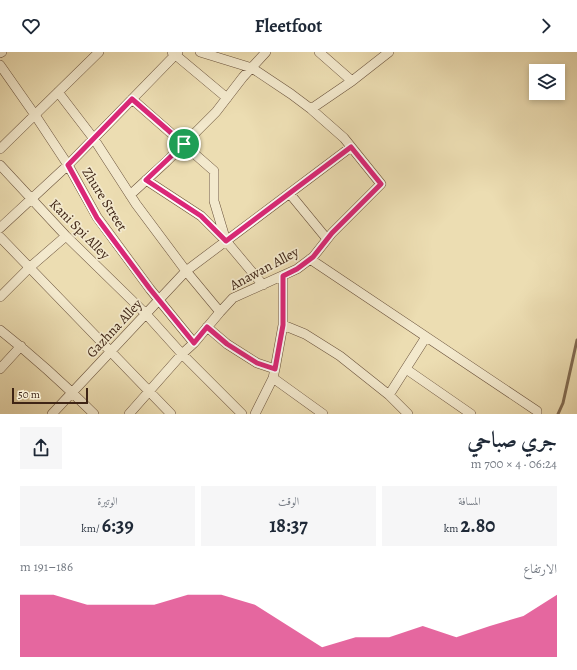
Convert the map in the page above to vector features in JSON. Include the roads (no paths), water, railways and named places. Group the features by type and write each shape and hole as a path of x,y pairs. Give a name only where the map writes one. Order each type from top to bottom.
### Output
{"street":[{"path":"0,149 99,52"},
{"path":"200,52 252,68 311,109 344,138 351,147"},
{"path":"130,195 216,112 266,52"},
{"path":"319,52 352,81"},
{"path":"311,109 352,81 389,52"},
{"path":"0,228 94,139 175,53 227,98"},
{"name":"Zhure Street","path":"0,66 68,165 97,218 159,300 194,343"},
{"path":"58,92 94,139 130,195 186,271 220,312"},
{"path":"132,99 214,171 214,201 226,241"},
{"name":"Anawan Alley","path":"129,414 233,298 297,269 313,257 332,233 381,184 351,147"},
{"name":"Gazhna Alley","path":"52,414 186,271 351,147"},
{"name":"Kani Spi Alley","path":"0,166 66,236 146,314 182,354 242,414"},
{"path":"146,180 201,216 226,241 263,285"},
{"path":"290,194 327,239"},
{"path":"0,297 29,268 66,236"},
{"path":"0,237 171,414"},
{"path":"310,259 535,411"},
{"path":"255,414 274,374 283,325 283,276"},
{"path":"283,325 305,334 340,356 390,395 408,414"},
{"path":"207,327 227,344 274,374 323,414"},
{"path":"0,330 21,346 94,414"},
{"path":"390,395 426,337"},
{"path":"0,369 21,346"},
{"path":"406,369 471,414"}],"waterway":[{"path":"558,414 563,403 577,340"}]}
